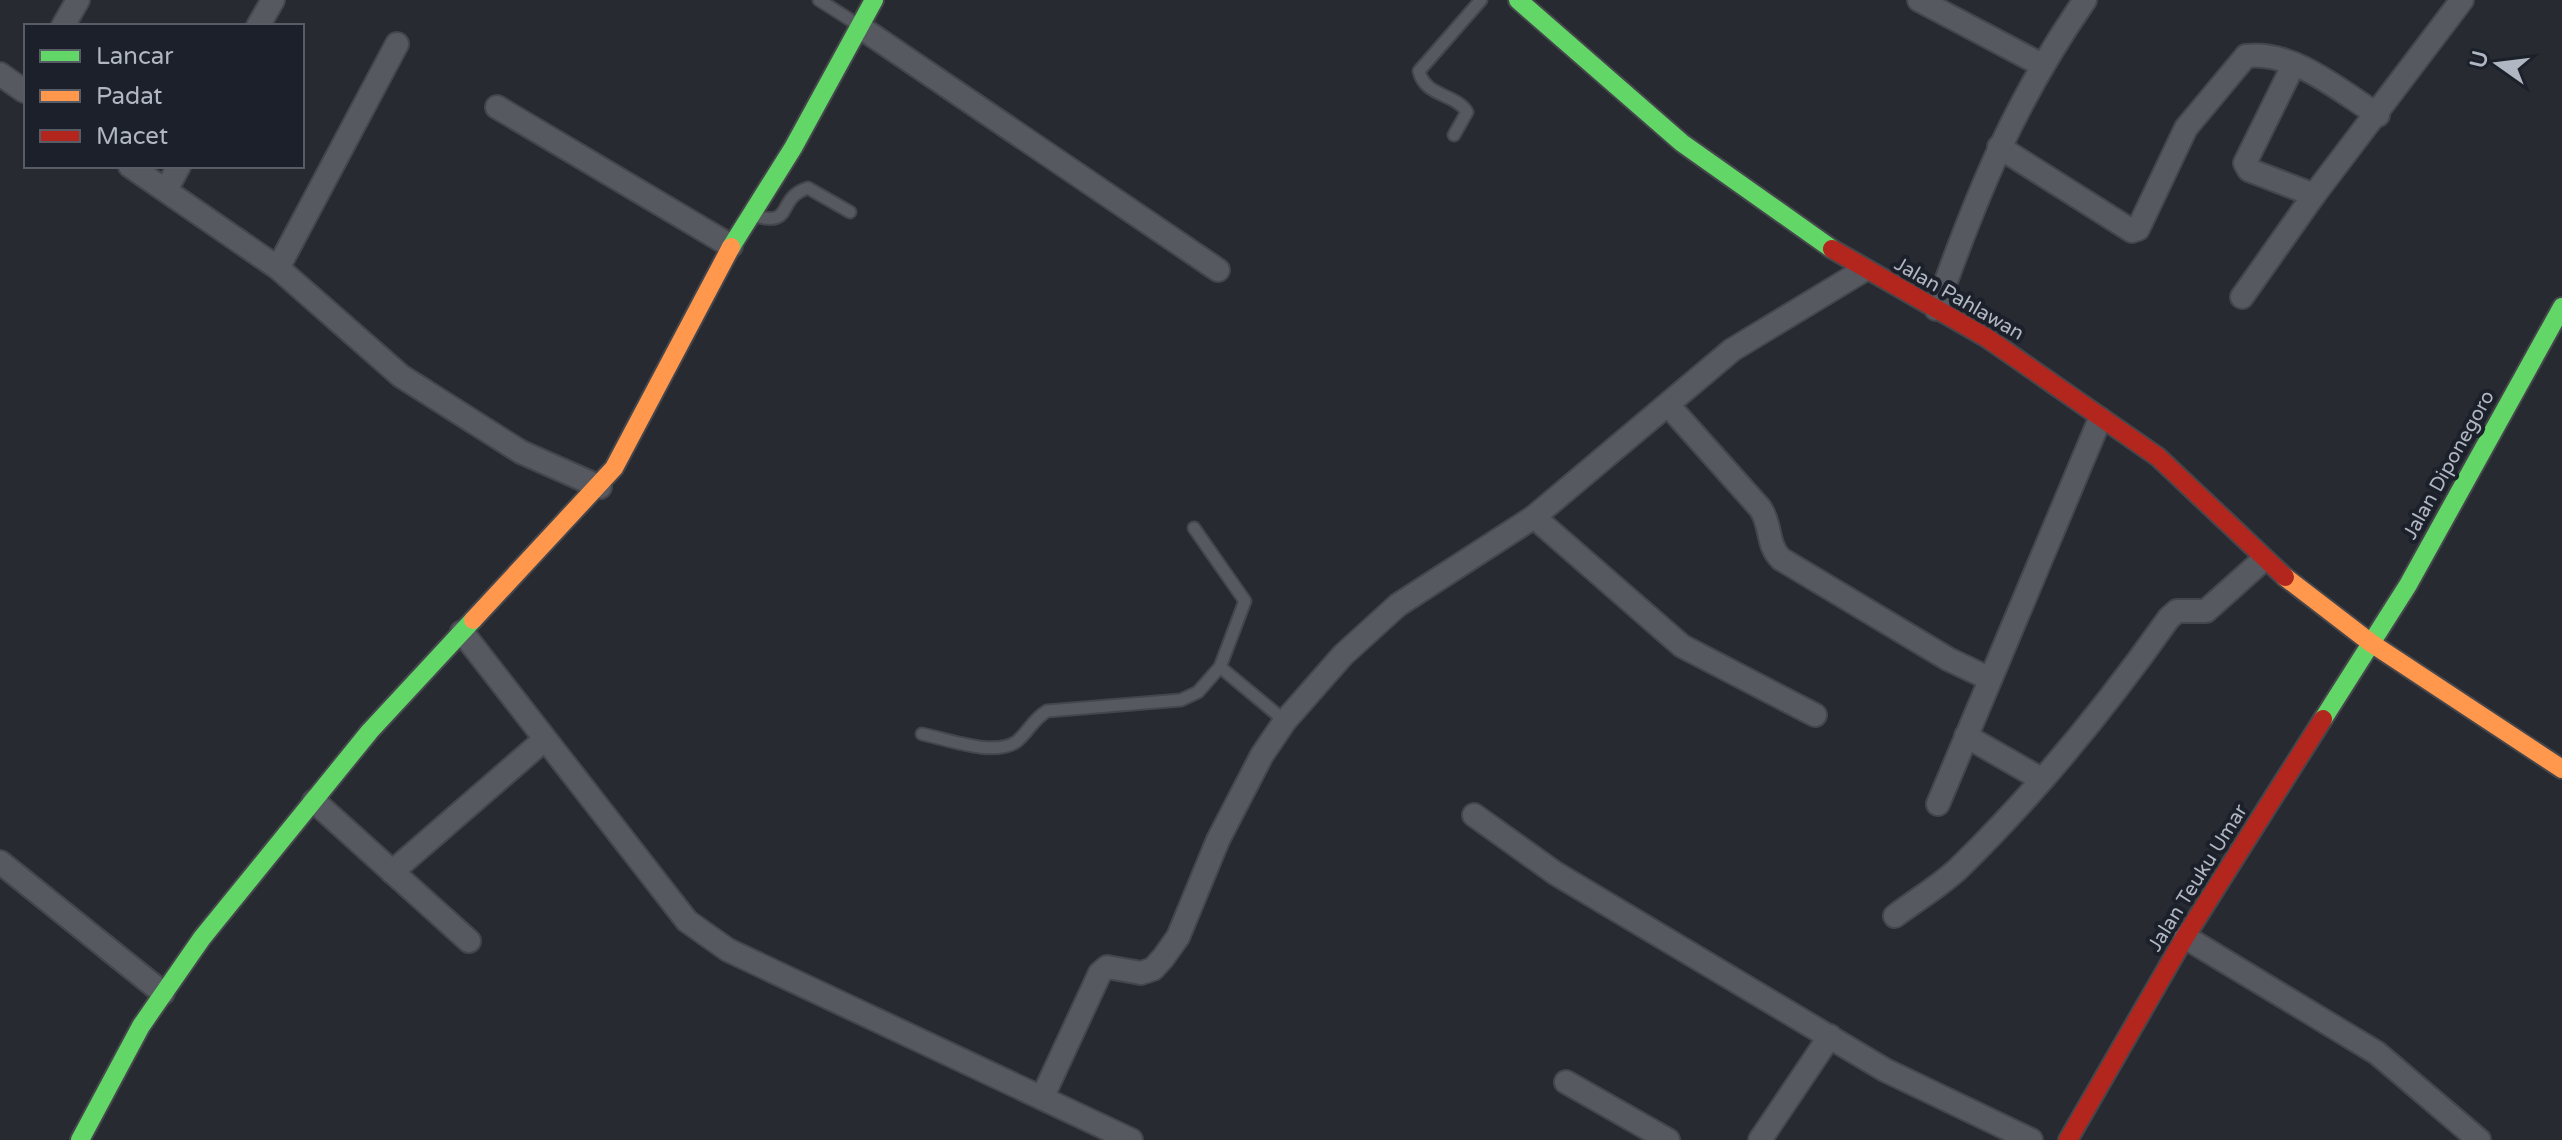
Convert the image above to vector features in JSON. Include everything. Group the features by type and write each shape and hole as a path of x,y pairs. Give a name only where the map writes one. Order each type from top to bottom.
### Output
{"main road":[{"path":"80,1140 163,993 202,938 370,731 517,569 600,487 632,438 731,246 752,215 874,0"},
{"name":"Jalan Pahlawan","path":"1518,0 1682,143 1864,270 1936,309 2046,377 2100,419 2158,457 2263,560 2371,643 2562,769"},
{"name":"Jalan Diponegoro","path":"2371,643 2408,585 2562,307"},
{"name":"Jalan Teuku Umar","path":"2068,1140 2185,937 2371,643"}],"street":[{"path":"64,24 78,0"},
{"path":"259,24 273,0"},
{"path":"1919,0 2040,64"},
{"path":"1936,309 1999,147 2040,64 2085,0"},
{"path":"2242,297 2314,195 2378,115 2462,0"},
{"path":"860,27 1218,270"},
{"path":"278,268 397,44"},
{"path":"1999,147 2132,231 2138,229 2186,128 2246,56 2258,55 2294,64 2378,115"},
{"path":"2294,64 2245,163 2249,170 2314,195"},
{"path":"0,74 24,90"},
{"path":"497,107 731,246"},
{"path":"133,168 278,268 401,376 521,452 600,487"},
{"path":"166,190 178,168"},
{"path":"1042,1098 1100,973 1107,967 1141,973 1153,969 1178,937 1218,840 1262,755 1285,721 1343,655 1398,605 1534,517 1732,350 1864,270"},
{"path":"1668,405 1760,508 1767,518 1774,552 1781,559 1927,647 1988,678"},
{"path":"1938,804 1988,678 2100,419"},
{"path":"1534,517 1682,646 1815,715"},
{"path":"1895,916 1957,870 2041,779 2105,709 2169,618 2177,611 2206,611 2263,560"},
{"path":"462,632 687,921 707,937 728,950 1131,1140"},
{"path":"1966,736 2041,779"},
{"path":"392,872 544,740"},
{"path":"314,801 469,941"},
{"path":"1474,815 1555,873 1885,1070 2031,1140"},
{"path":"0,862 163,993"},
{"path":"2185,937 2377,1053 2479,1140"},
{"path":"1760,1140 1830,1036"},
{"path":"1566,1082 1668,1140"}],"lane":[{"path":"819,0 860,27"},
{"path":"1454,135 1467,112 1463,106 1427,87 1419,71 1481,0"},
{"path":"752,215 771,221 778,219 796,192 808,188 850,212"},
{"path":"922,734 996,748 1020,740 1032,720 1047,711 1181,700 1198,692 1220,667 1245,601 1194,528"},
{"path":"1220,667 1285,721"}],"traffic: fast":[{"path":"731,247 793,148 874,0"},
{"path":"1518,0 1682,143 1832,249"},
{"path":"2323,719 2408,585 2562,307"},
{"path":"80,1140 141,1026 202,938 370,731 473,620"}],"traffic: slow":[{"path":"473,620 614,468 731,247"},
{"path":"2285,577 2371,643 2562,769"}],"traffic: jam":[{"path":"1832,249 1987,338 2158,457 2285,577"},
{"path":"2068,1140 2185,937 2323,719"}]}
